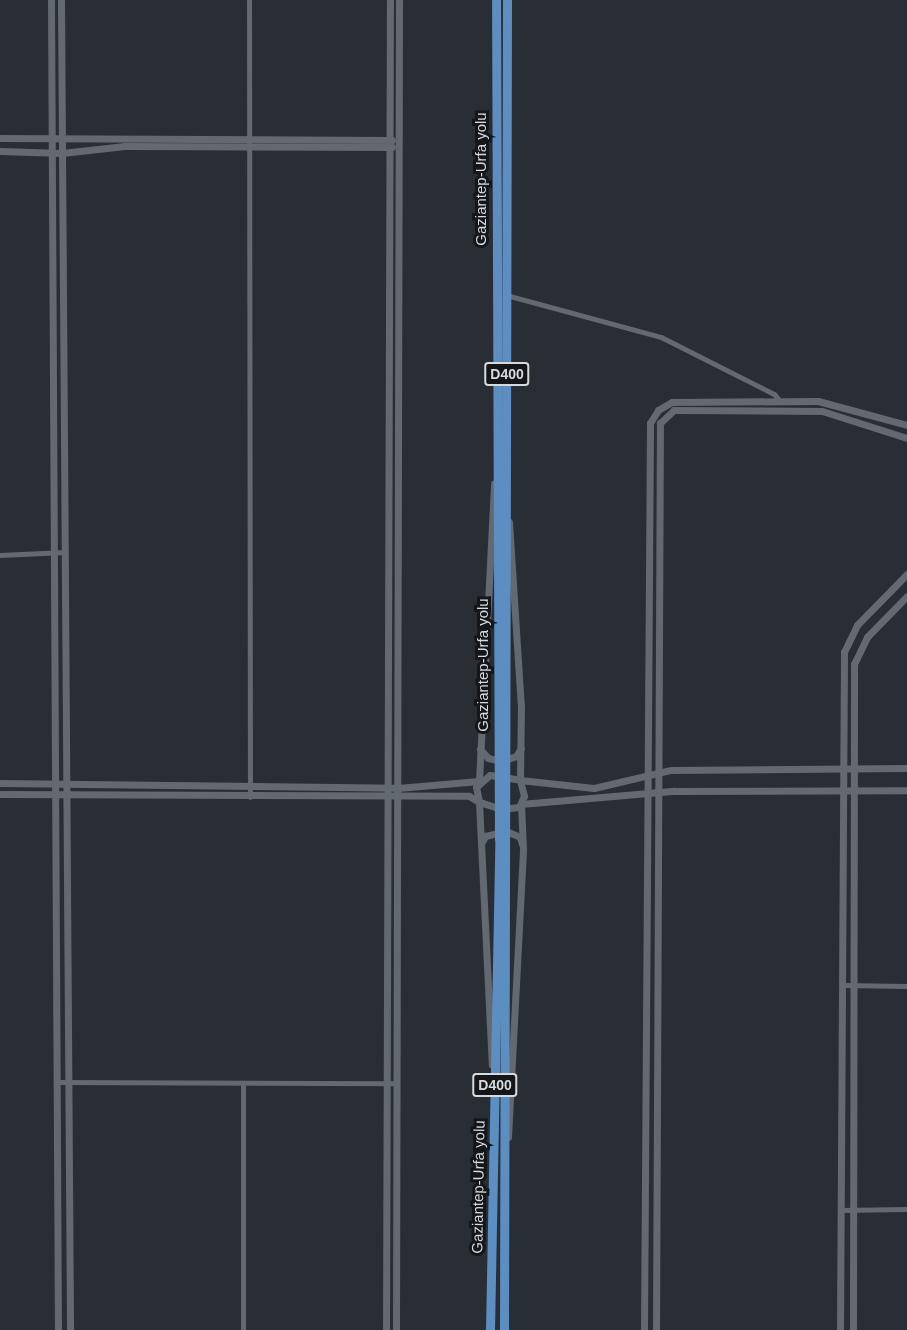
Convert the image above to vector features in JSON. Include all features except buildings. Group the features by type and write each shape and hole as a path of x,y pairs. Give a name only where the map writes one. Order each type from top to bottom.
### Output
{"highway":[{"name":"Gaziantep-Urfa yolu","path":"496,0 497,459 503,748"},
{"name":"Gaziantep-Urfa yolu","path":"504,1330 503,748 507,514 507,0"},
{"name":"Gaziantep-Urfa yolu","path":"490,1330 503,840"}],"street":[{"path":"51,0 58,1330"},
{"path":"61,0 66,1082 70,1330"},
{"path":"249,0 250,797"},
{"path":"386,1330 398,796 394,144 390,0"},
{"path":"396,1330 388,787 394,144 399,0"},
{"path":"0,138 51,139 62,137 394,144"},
{"path":"0,151 62,153 125,146 249,142"},
{"path":"506,294 662,337 774,394 780,401"},
{"path":"644,1330 651,423 658,410 672,402 830,401 907,425"},
{"path":"656,1330 658,430 664,417 674,410 822,411 907,438"},
{"path":"495,1093 485,992 482,842 479,802 475,793 479,781 497,459"},
{"path":"505,1163 523,849 520,780 523,744 507,514"},
{"path":"0,555 65,552"},
{"path":"840,1330 842,675 848,637 907,574"},
{"path":"854,1330 856,768 854,664 867,637 907,596"},
{"path":"480,746 488,758 501,761 516,756 523,744"},
{"path":"0,783 249,783 398,788 479,781 503,774 520,780 594,788 657,774 907,768"},
{"path":"0,794 250,797 446,794 501,809 521,804 657,793 907,790"},
{"path":"482,842 485,836 506,831 520,837 523,849"},
{"path":"842,986 907,986"},
{"path":"56,1082 219,1080 243,1085 393,1083"},
{"path":"243,1085 243,1330"},
{"path":"840,1210 907,1209"}]}
